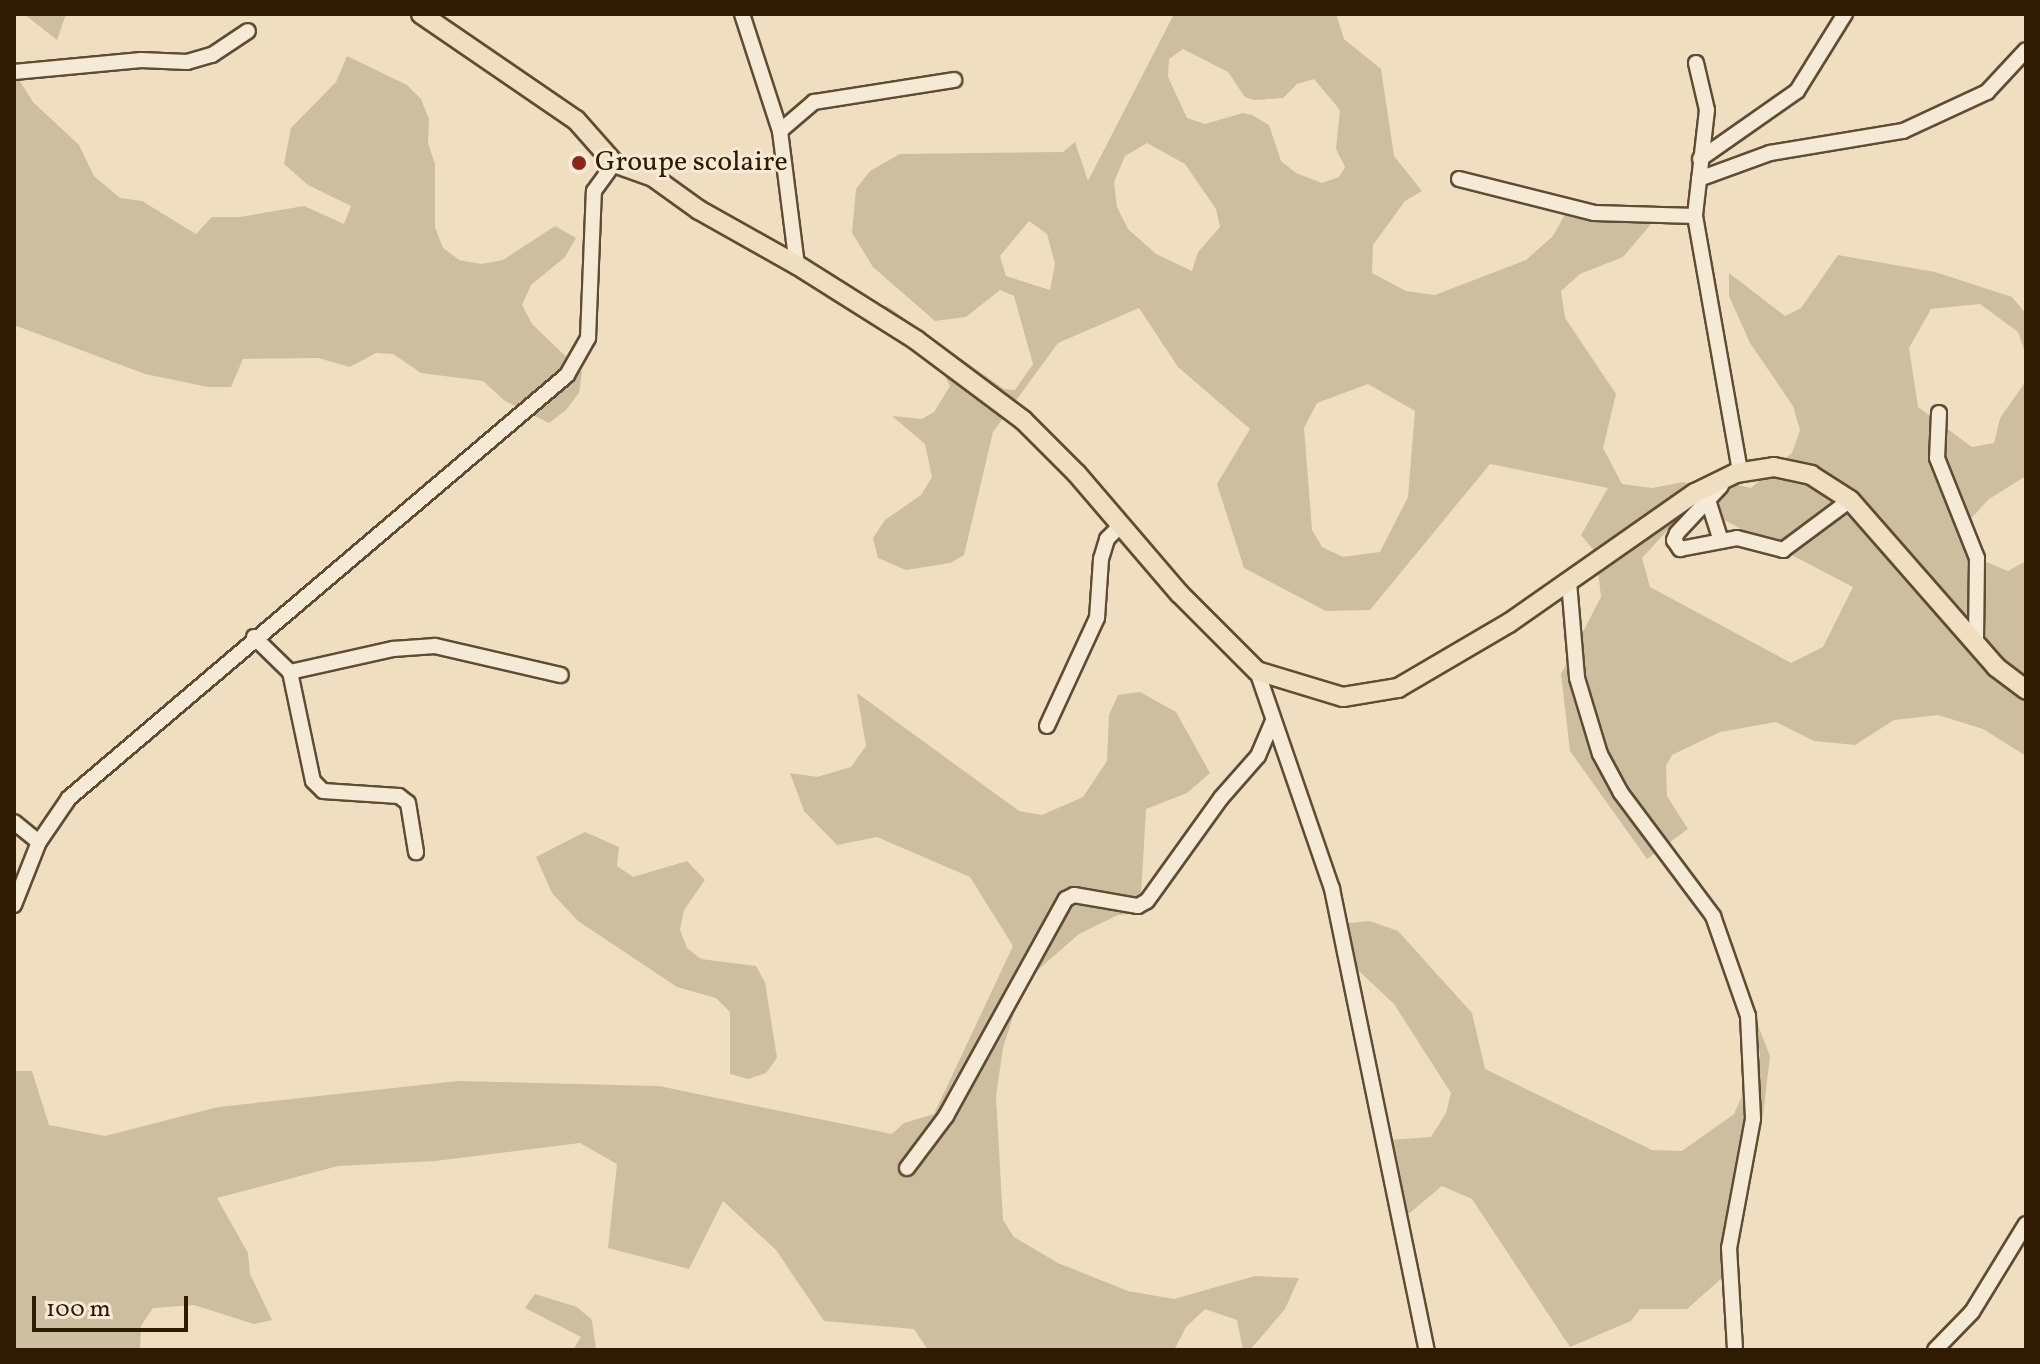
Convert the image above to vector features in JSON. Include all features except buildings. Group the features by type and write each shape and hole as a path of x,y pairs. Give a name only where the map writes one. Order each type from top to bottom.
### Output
{"main road":[{"path":"421,14 576,120 614,163 653,177 699,210 797,265 916,340 1023,420 1121,525 1179,593 1257,671 1321,694 1372,696 1398,688 1569,582 1695,493 1738,472 1793,469 1830,484 1850,500 1976,646 2026,690"}],"street":[{"path":"742,14 780,131 797,265"},
{"path":"1700,159 1797,91 1845,14"},
{"path":"14,72 141,60 187,62 212,55 248,31"},
{"path":"1699,179 1770,153 1903,131 1987,92 2025,54"},
{"path":"1696,63 1707,110 1695,216 1738,472 1707,497 1677,533 1675,545 1686,551 1721,541 1752,540 1783,550 1850,500"},
{"path":"780,131 814,102 954,80"},
{"path":"14,905 39,842 69,798 254,637 567,375 588,338 594,191 614,163"},
{"path":"1459,179 1594,213 1695,216"},
{"path":"1939,413 1937,458 1977,558 1976,646"},
{"path":"1707,497 1721,541"},
{"path":"1047,726 1097,618 1101,559 1107,539 1121,525"},
{"path":"1569,582 1577,678 1600,754 1621,793 1713,916 1748,1016 1753,1119 1729,1248 1735,1350"},
{"path":"254,637 290,672 313,781 323,791 399,796 408,803 416,852"},
{"path":"290,672 393,649 435,646 561,675"},
{"path":"1257,671 1272,723 1332,889 1427,1350"},
{"path":"907,1168 946,1116 1066,899 1074,895 1138,906 1147,901 1258,756 1272,723"},
{"path":"14,822 39,842"},
{"path":"1935,1350 1972,1312 2026,1224"}],"shaded area":[{"path":"24,14 66,14 57,40"},
{"path":"1174,14 1336,14 1344,39 1381,69 1394,156 1422,191 1405,201 1373,245 1372,273 1406,291 1435,295 1526,260 1553,236 1568,209 1652,223 1623,257 1580,274 1561,291 1565,318 1616,394 1603,448 1622,484 1652,488 1684,482 1705,491 1729,483 1751,488 1792,453 1800,430 1793,406 1750,343 1729,296 1729,273 1785,316 1801,308 1838,255 1935,272 2012,297 2026,314 2026,356 2018,332 1980,304 1931,309 1909,348 1918,407 1972,447 1994,443 2000,418 2026,381 2026,476 1989,499 1966,524 1977,558 2008,571 2026,561 2026,756 1983,729 1938,715 1894,720 1855,745 1814,741 1776,722 1720,732 1672,755 1666,766 1667,796 1688,829 1647,859 1570,751 1561,674 1601,597 1596,553 1581,535 1608,488 1490,464 1370,610 1326,611 1244,568 1217,484 1250,429 1178,367 1139,308 1058,343 993,432 964,555 950,563 906,570 878,558 873,538 885,520 921,495 932,477 925,444 892,416 922,419 934,412 950,386 939,365 825,297 830,292 856,303 887,306 1004,389 1015,390 1033,364 1014,296 1000,290 966,317 935,321 873,267 852,233 856,189 870,171 900,154 1063,152 1075,142 1088,181","holes":["1183,49 1228,72 1245,97 1254,100 1283,98 1297,84 1314,79 1340,110 1336,149 1345,167 1339,177 1322,183 1296,173 1281,161 1269,125 1252,115 1243,113 1205,124 1187,118 1168,77 1169,59","1147,143 1185,164 1216,209 1220,227 1198,252 1192,271 1156,254 1128,229 1117,207 1114,182 1125,156","1029,221 1047,234 1055,264 1050,290 1006,276 1000,256","1368,384 1415,411 1408,497 1380,552 1343,557 1322,547 1312,530 1304,428 1317,403","1697,506 1853,587 1823,647 1791,663 1650,587 1642,558 1685,511"]},
{"path":"347,56 407,85 421,99 429,119 428,143 435,164 435,227 443,248 459,260 481,264 503,260 555,226 576,238 565,257 531,285 522,305 532,324 582,372 579,393 566,410 549,423 505,401 483,381 421,373 393,354 376,353 350,367 318,358 243,359 231,387 208,387 145,374 14,325 14,72 33,102 79,145 94,176 120,198 142,201 196,234 212,217 240,217 304,206 344,224 351,206 308,185 284,164 291,128 336,82"},
{"path":"1140,692 1176,712 1210,773 1187,793 1146,809 1140,913 1118,915 1079,934 1024,982 1003,1048 996,1096 1003,1220 1014,1237 1058,1263 1128,1291 1174,1299 1255,1276 1299,1278 1285,1309 1250,1350 1243,1350 1237,1320 1205,1309 1186,1327 1174,1350 928,1350 914,1329 824,1321 776,1250 723,1201 689,1269 608,1248 617,1164 580,1143 435,1161 338,1166 217,1198 248,1253 250,1274 272,1320 254,1324 194,1305 153,1308 141,1326 140,1350 14,1350 14,1071 32,1071 49,1125 105,1136 218,1107 458,1081 659,1086 892,1134 904,1123 934,1114 1013,946 970,877 877,837 837,845 804,811 790,773 817,777 851,767 866,746 857,693 1019,811 1042,815 1083,797 1107,761 1109,715 1118,695"},
{"path":"585,832 619,847 617,866 633,877 687,861 705,880 684,910 680,930 687,948 701,959 756,966 765,982 777,1058 766,1073 748,1079 730,1074 730,1012 716,998 677,987 578,921 552,893 536,857"},
{"path":"1370,921 1398,931 1472,1013 1485,1069 1652,1150 1682,1151 1734,1114 1760,1056 1756,1020 1770,1056 1763,1115 1740,1222 1738,1264 1687,1309 1640,1309 1631,1321 1570,1347 1472,1199 1442,1186 1405,1217 1383,1182 1388,1140 1431,1137 1446,1113 1451,1093 1394,1004 1344,957 1340,924"},
{"path":"535,1294 577,1307 592,1320 596,1350 573,1350 581,1337 525,1308"}],"place":[{"name":"Groupe scolaire","path":"579,163"}]}
